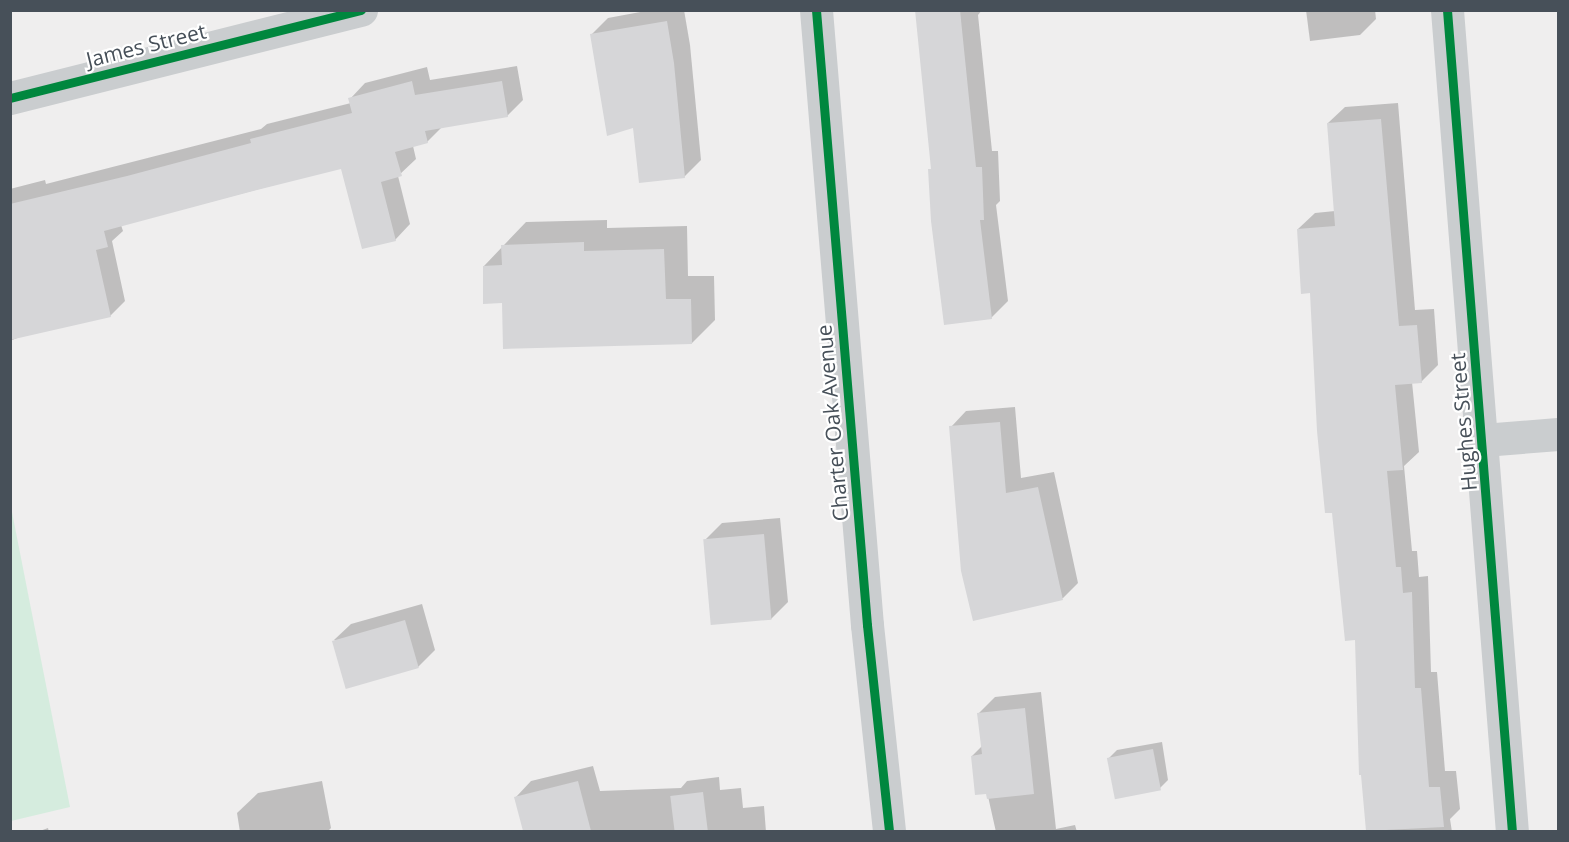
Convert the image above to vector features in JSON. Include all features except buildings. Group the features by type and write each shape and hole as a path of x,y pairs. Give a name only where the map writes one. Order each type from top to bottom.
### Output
{"street":[{"name":"James Street","path":"10,98 361,10"},
{"name":"Charter Oak Avenue","path":"816,10 867,625 889,831"},
{"name":"Hughes Street","path":"1447,10 1483,440 1512,831"},
{"path":"1483,440 1558,434"}],"green space":[{"path":"10,502 70,807 11,821 10,821"}],"cycle path":[{"path":"10,98 361,10"},
{"path":"816,10 867,625 889,832"},
{"path":"1447,10 1512,832"}]}
